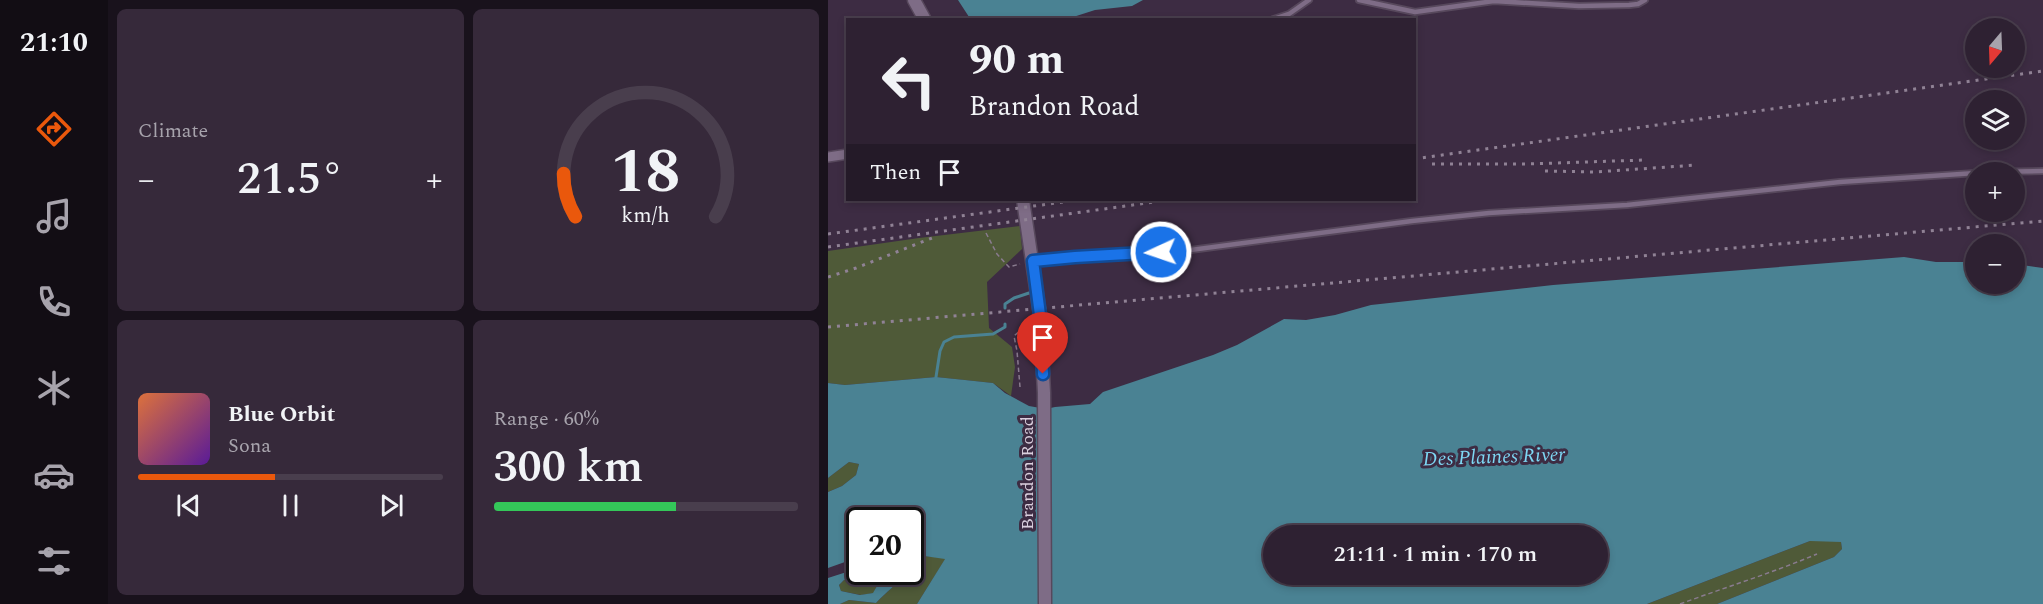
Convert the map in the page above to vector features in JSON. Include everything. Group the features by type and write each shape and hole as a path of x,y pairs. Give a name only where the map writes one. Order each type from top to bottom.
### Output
{"street":[{"path":"914,0 924,18"},
{"path":"828,157 846,154"},
{"name":"Brandon Road","path":"1023,201 1040,315 1044,393 1045,604"}],"lane":[{"path":"1277,18 1289,14 1309,0"},
{"path":"1359,0 1415,12 1494,1 1579,6 1638,4 1644,0"},
{"path":"2025,171 2043,171"},
{"path":"1033,261 1183,251 1490,213 1627,205 1840,182 1965,174"}],"path":[{"path":"986,232 997,254 1009,267 1033,261"},
{"path":"1020,387 1014,336 1040,315"},
{"path":"1680,604 1817,554"}],"green space":[{"path":"1020,226 1022,249 987,282 989,328 1012,347 1015,367 1011,396 993,383 936,377 845,385 828,383 828,251"},
{"path":"849,462 859,464 856,475 842,486 828,492 828,478"},
{"path":"1810,541 1841,542 1842,549 1834,557 1717,604 1647,604"},
{"path":"924,556 946,558 917,604 840,604 849,600 876,603 894,585 924,585"},
{"path":"846,580 846,585 878,585 874,593 861,595 841,591 839,585"}],"water":[{"path":"958,0 1143,0 1132,6 1095,10 1070,18 970,18"},
{"name":"Des Plaines River","path":"1904,257 1936,262 1965,262 1965,294 2025,294 2025,265 2043,268 2043,604 1717,604 1834,557 1842,549 1841,542 1810,541 1647,604 917,604 945,559 924,556 924,507 846,507 846,562 828,568 828,492 842,486 856,475 859,464 849,462 828,478 828,383 845,385 936,377 993,383 1005,393 1029,406 1046,409 1090,404 1103,392 1213,355 1237,345 1284,319 1306,320 1371,305 1553,285"},
{"path":"846,572 846,580 839,585 841,591 860,595 873,593 878,585 894,585 876,603 849,600 840,604 828,604 828,578"}],"waterway":[{"path":"1005,308 1005,304 1014,298 1029,293"},
{"path":"936,377 940,351 944,342 954,337 993,334 1005,327 1005,324"}],"railway":[{"path":"1416,159 2043,71"},
{"path":"1432,164 1644,160"},
{"path":"1545,171 1595,172 1697,165"},
{"path":"828,234 1071,201"},
{"path":"828,247 1162,201"},
{"path":"828,327 2043,221"},
{"path":"828,277 932,238"}],"route":[{"path":"1043,374 1040,315 1033,261 1161,252"}]}
